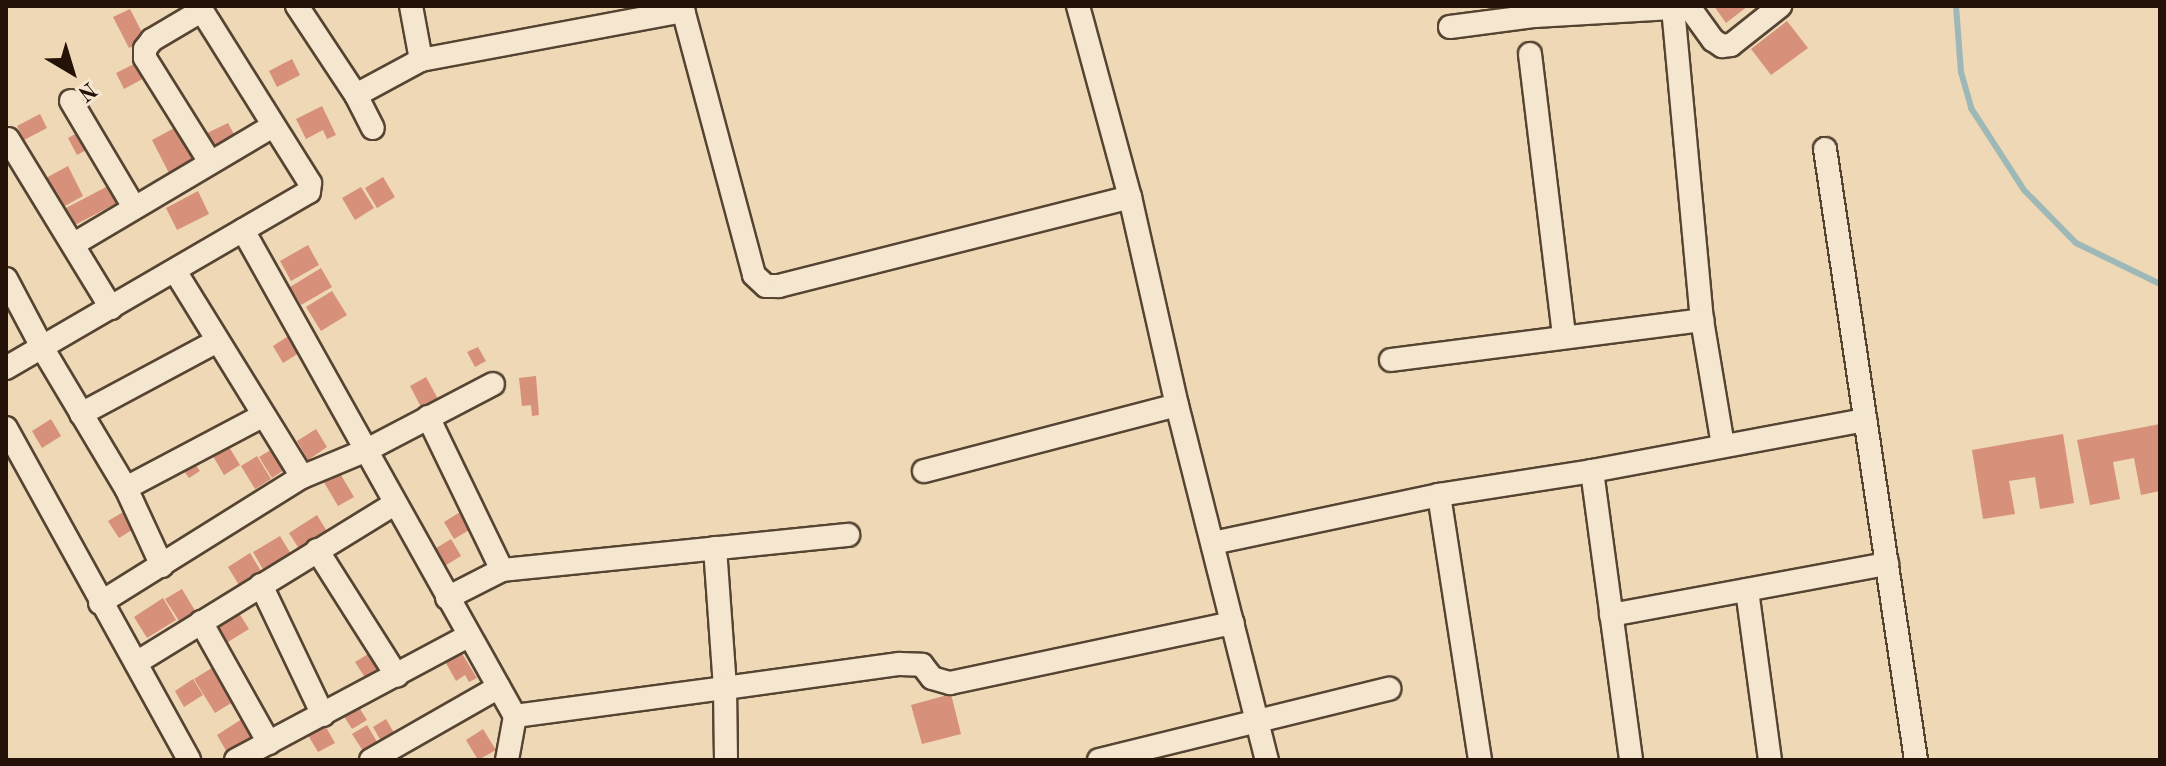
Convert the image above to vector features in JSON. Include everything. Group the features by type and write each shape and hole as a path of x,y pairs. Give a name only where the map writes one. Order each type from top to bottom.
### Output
{"street":[{"path":"297,6 356,95 373,128"},
{"path":"411,6 421,60"},
{"path":"1078,6 1130,197 1177,405 1267,760"},
{"path":"1450,27 1531,11 1683,7 1722,46 1731,45 1780,6"},
{"path":"1683,7 1702,320 1723,445"},
{"path":"6,368 309,192 310,183 200,8 152,40 145,49 145,58 210,162"},
{"path":"356,95 421,60 683,8 754,275 766,286 779,286 1130,197"},
{"path":"1530,54 1564,335"},
{"path":"71,101 134,207"},
{"path":"74,244 273,126"},
{"path":"8,139 111,308"},
{"path":"1825,149 1916,760"},
{"path":"243,230 515,716 507,760"},
{"path":"175,271 302,477"},
{"path":"6,279 43,349 126,488 162,566"},
{"path":"1391,360 1564,335 1702,320"},
{"path":"81,414 217,341"},
{"path":"100,603 302,477 367,450 493,384"},
{"path":"924,471 1177,405"},
{"path":"126,488 262,416"},
{"path":"428,417 502,570"},
{"path":"1213,543 1439,495 1592,471 1865,420"},
{"path":"6,428 189,760"},
{"path":"1592,471 1631,760"},
{"path":"1439,495 1480,760"},
{"path":"136,663 394,504"},
{"path":"447,598 502,570 848,535"},
{"path":"715,548 725,688 726,760"},
{"path":"317,550 397,676"},
{"path":"1611,615 1887,564"},
{"path":"261,585 323,715"},
{"path":"1747,590 1770,760"},
{"path":"201,622 269,743"},
{"path":"515,716 899,664 922,665 932,678 950,683 1233,623"},
{"path":"236,760 468,636"},
{"path":"371,760 499,687"},
{"path":"1099,760 1257,724 1389,689"}],"building":[{"path":"1714,6 1748,6 1726,23"},
{"path":"130,9 146,40 129,48 113,17"},
{"path":"1787,21 1808,48 1771,75 1751,49"},
{"path":"292,59 300,75 277,87 269,71"},
{"path":"140,61 148,76 124,89 116,73"},
{"path":"322,106 336,135 327,139 323,130 306,139 296,119"},
{"path":"40,114 47,128 24,140 17,126"},
{"path":"228,123 236,138 213,150 205,134"},
{"path":"178,126 197,164 171,177 152,140"},
{"path":"81,131 90,148 77,155 68,138"},
{"path":"68,166 83,196 61,208 46,178"},
{"path":"383,177 395,197 377,208 365,188"},
{"path":"110,185 119,202 73,226 64,209"},
{"path":"361,187 374,208 355,220 342,198"},
{"path":"198,191 209,214 177,230 166,208"},
{"path":"308,245 319,265 291,281 280,261"},
{"path":"321,268 332,287 301,305 290,287"},
{"path":"332,291 347,315 321,331 306,307"},
{"path":"293,333 304,350 283,363 273,346"},
{"path":"478,347 486,361 475,367 467,352"},
{"path":"536,376 539,415 532,416 531,405 522,406 519,378"},
{"path":"426,377 438,399 421,407 410,386"},
{"path":"51,419 61,436 42,448 32,431"},
{"path":"2160,424 2160,491 2141,495 2134,458 2113,462 2120,499 2090,505 2077,440"},
{"path":"316,429 327,447 308,460 297,441"},
{"path":"2063,434 2074,503 2040,509 2035,477 2009,481 2015,514 1983,519 1972,450"},
{"path":"226,442 240,465 224,475 210,451"},
{"path":"274,448 287,468 272,478 259,457"},
{"path":"257,456 271,479 255,489 241,466"},
{"path":"192,460 200,471 189,478 181,467"},
{"path":"338,470 354,497 338,506 322,479"},
{"path":"130,508 140,525 119,538 108,521"},
{"path":"465,509 476,526 454,539 444,522"},
{"path":"317,515 331,538 303,555 289,533"},
{"path":"280,536 294,559 267,576 253,552"},
{"path":"451,539 461,556 438,570 428,553"},
{"path":"250,553 264,576 242,590 228,567"},
{"path":"182,589 197,614 181,624 165,599"},
{"path":"163,598 176,620 147,638 134,617"},
{"path":"237,610 249,629 223,645 211,626"},
{"path":"458,647 477,678 469,682 465,675 456,681 442,656"},
{"path":"373,651 384,668 366,679 355,662"},
{"path":"215,666 236,700 215,713 194,679"},
{"path":"193,679 203,695 184,707 175,691"},
{"path":"951,694 961,734 922,744 911,705"},
{"path":"355,701 367,720 352,729 340,710"},
{"path":"245,717 257,736 228,754 217,735"},
{"path":"386,719 398,740 385,748 373,727"},
{"path":"323,722 335,743 318,752 306,732"},
{"path":"367,725 379,745 365,754 352,734"},
{"path":"483,729 496,750 478,760 466,740"}],"waterway":[{"path":"1956,6 1961,72 1971,108 2024,190 2076,243 2160,284"}]}
